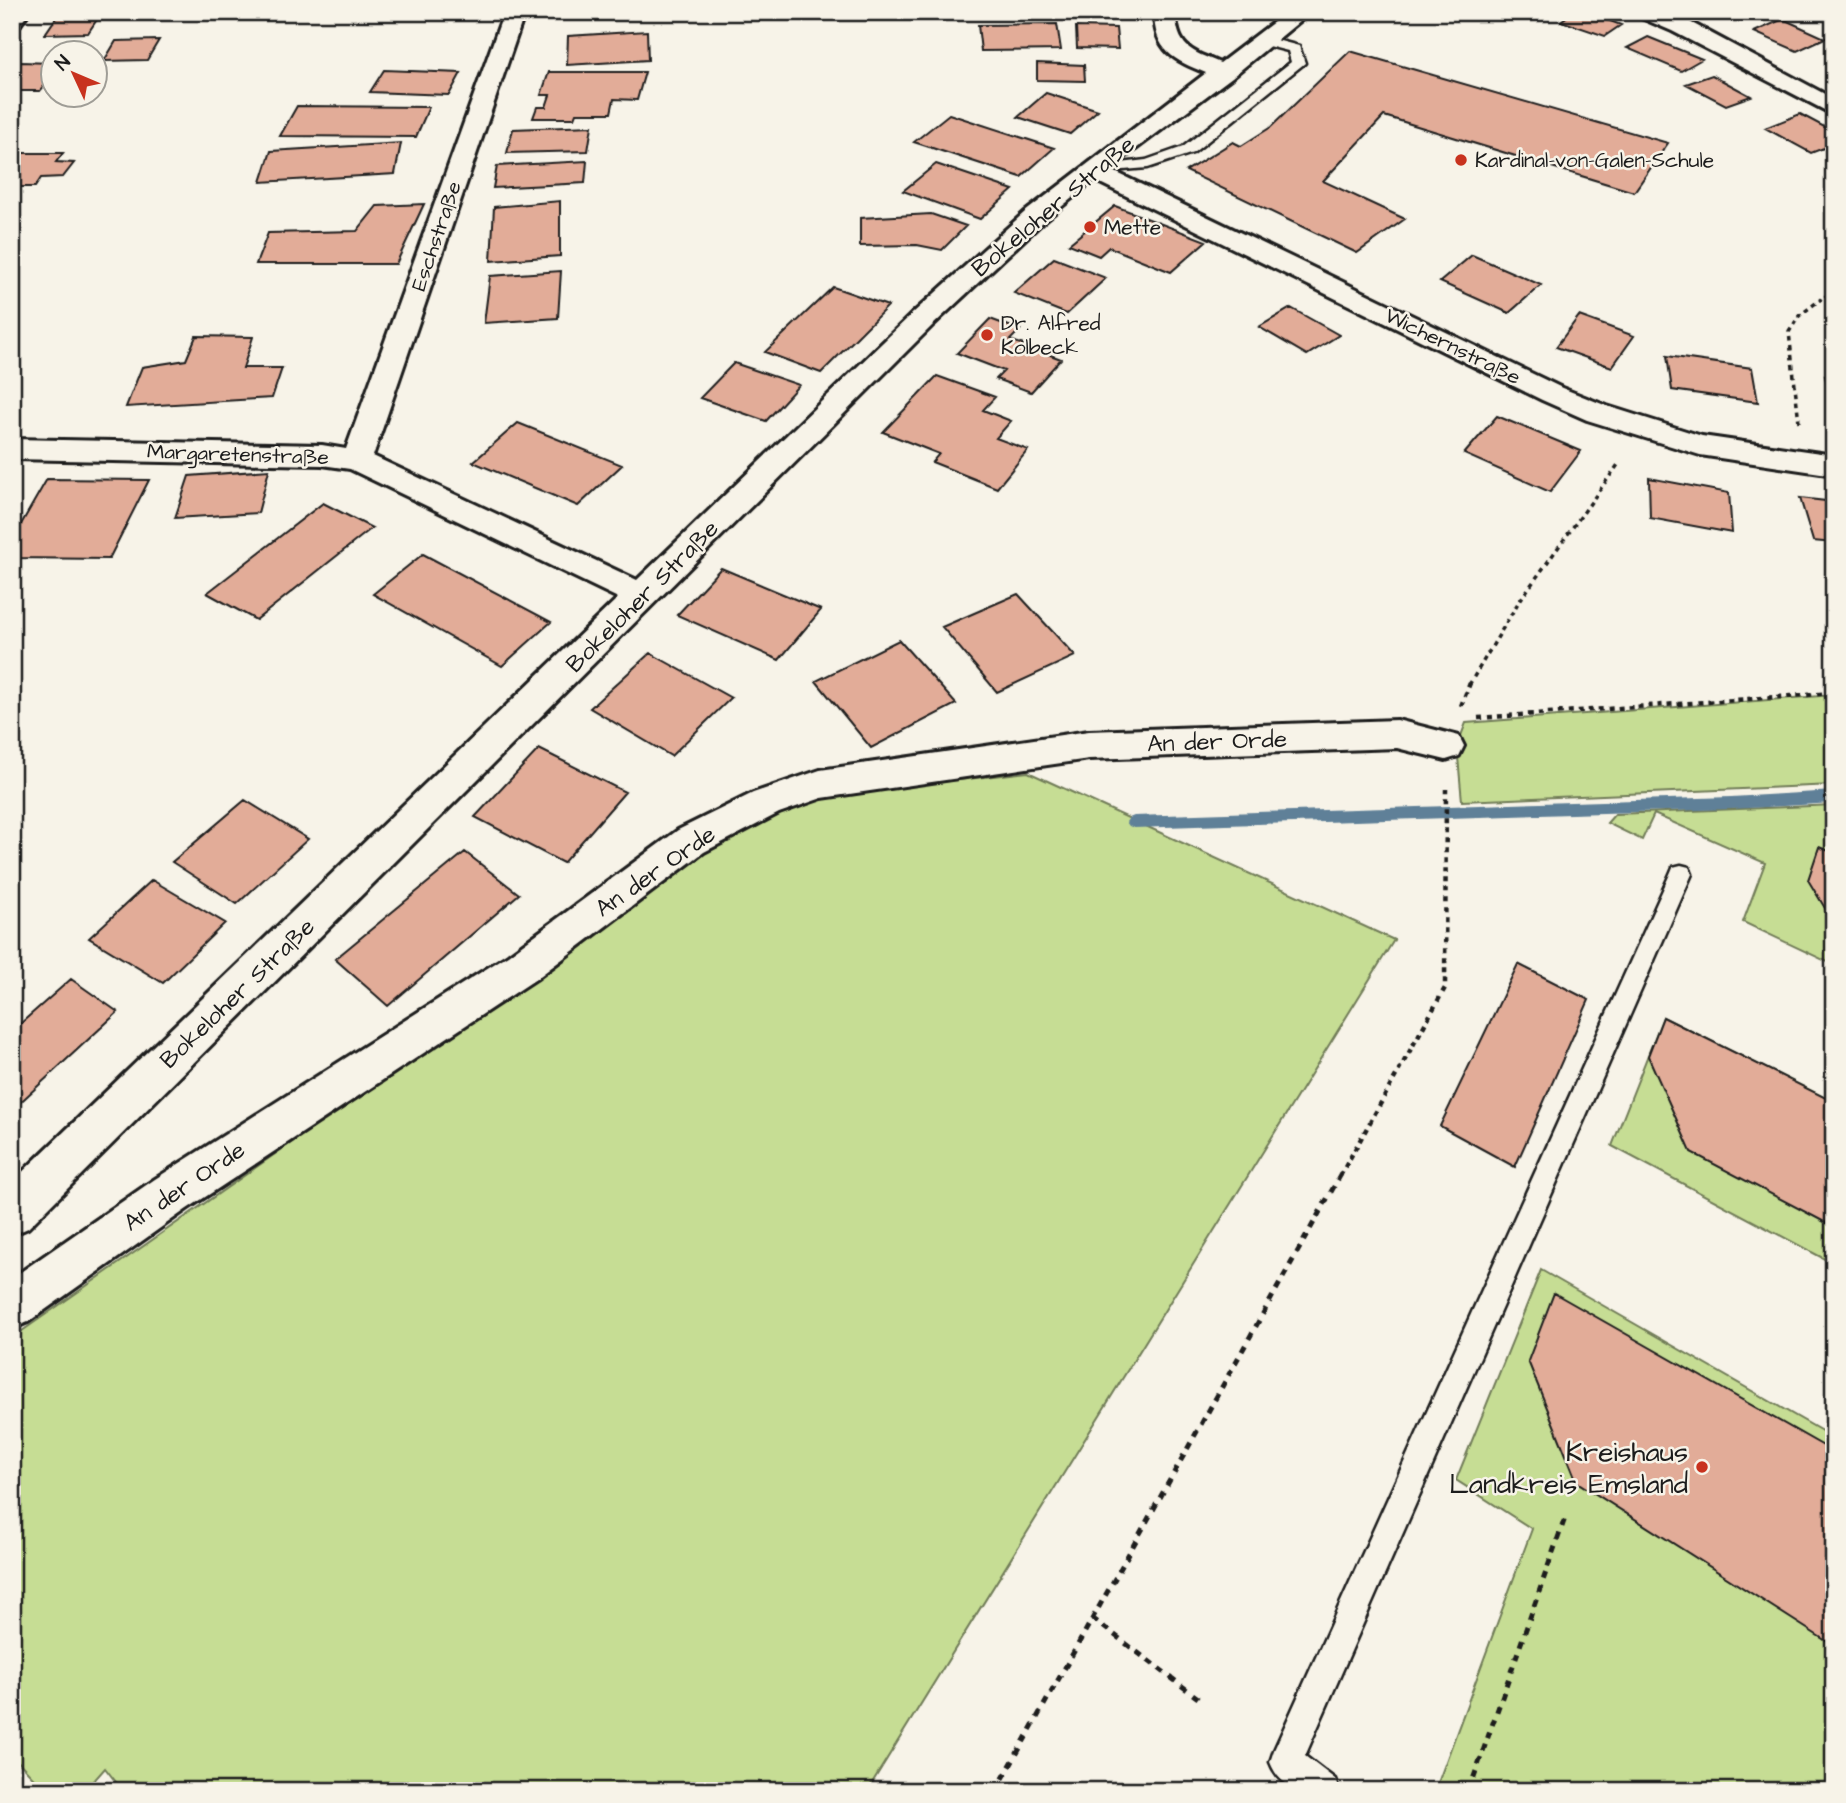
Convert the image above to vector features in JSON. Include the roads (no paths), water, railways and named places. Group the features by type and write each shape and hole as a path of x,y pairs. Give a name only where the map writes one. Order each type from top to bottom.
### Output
{"street":[{"path":"12,20 19,12"},
{"name":"Eschstraße","path":"357,460 515,12"},
{"path":"1165,12 1165,29 1170,43 1204,65 1224,72"},
{"name":"Bokeloher Straße","path":"12,1213 923,319 1034,217 1301,12"},
{"path":"1644,12 1680,26 1834,108"},
{"name":"Wichernstraße","path":"1092,170 1552,394 1644,429 1700,445 1821,464"},
{"name":"Margaretenstraße","path":"12,449 322,455 357,460 642,596"},
{"name":"An der Orde","path":"12,1306 171,1194 522,967 691,841 766,803 820,784 1089,745 1451,732"}],"lane":[{"path":"1092,170 1149,164 1188,150 1298,63 1294,49 1265,41"},
{"path":"1324,1791 1286,1762 1681,874"}],"waterway":[{"path":"1134,822 1731,803 1834,797"}],"place":[{"name":"Kardinal-von-Galen-Schule","path":"1461,160"},
{"name":"Mette","path":"1090,227"},
{"name":"Dr. Alfred Kolbeck","path":"987,335"},
{"name":"Kreishaus Landkreis Emsland","path":"1702,1467"}]}
